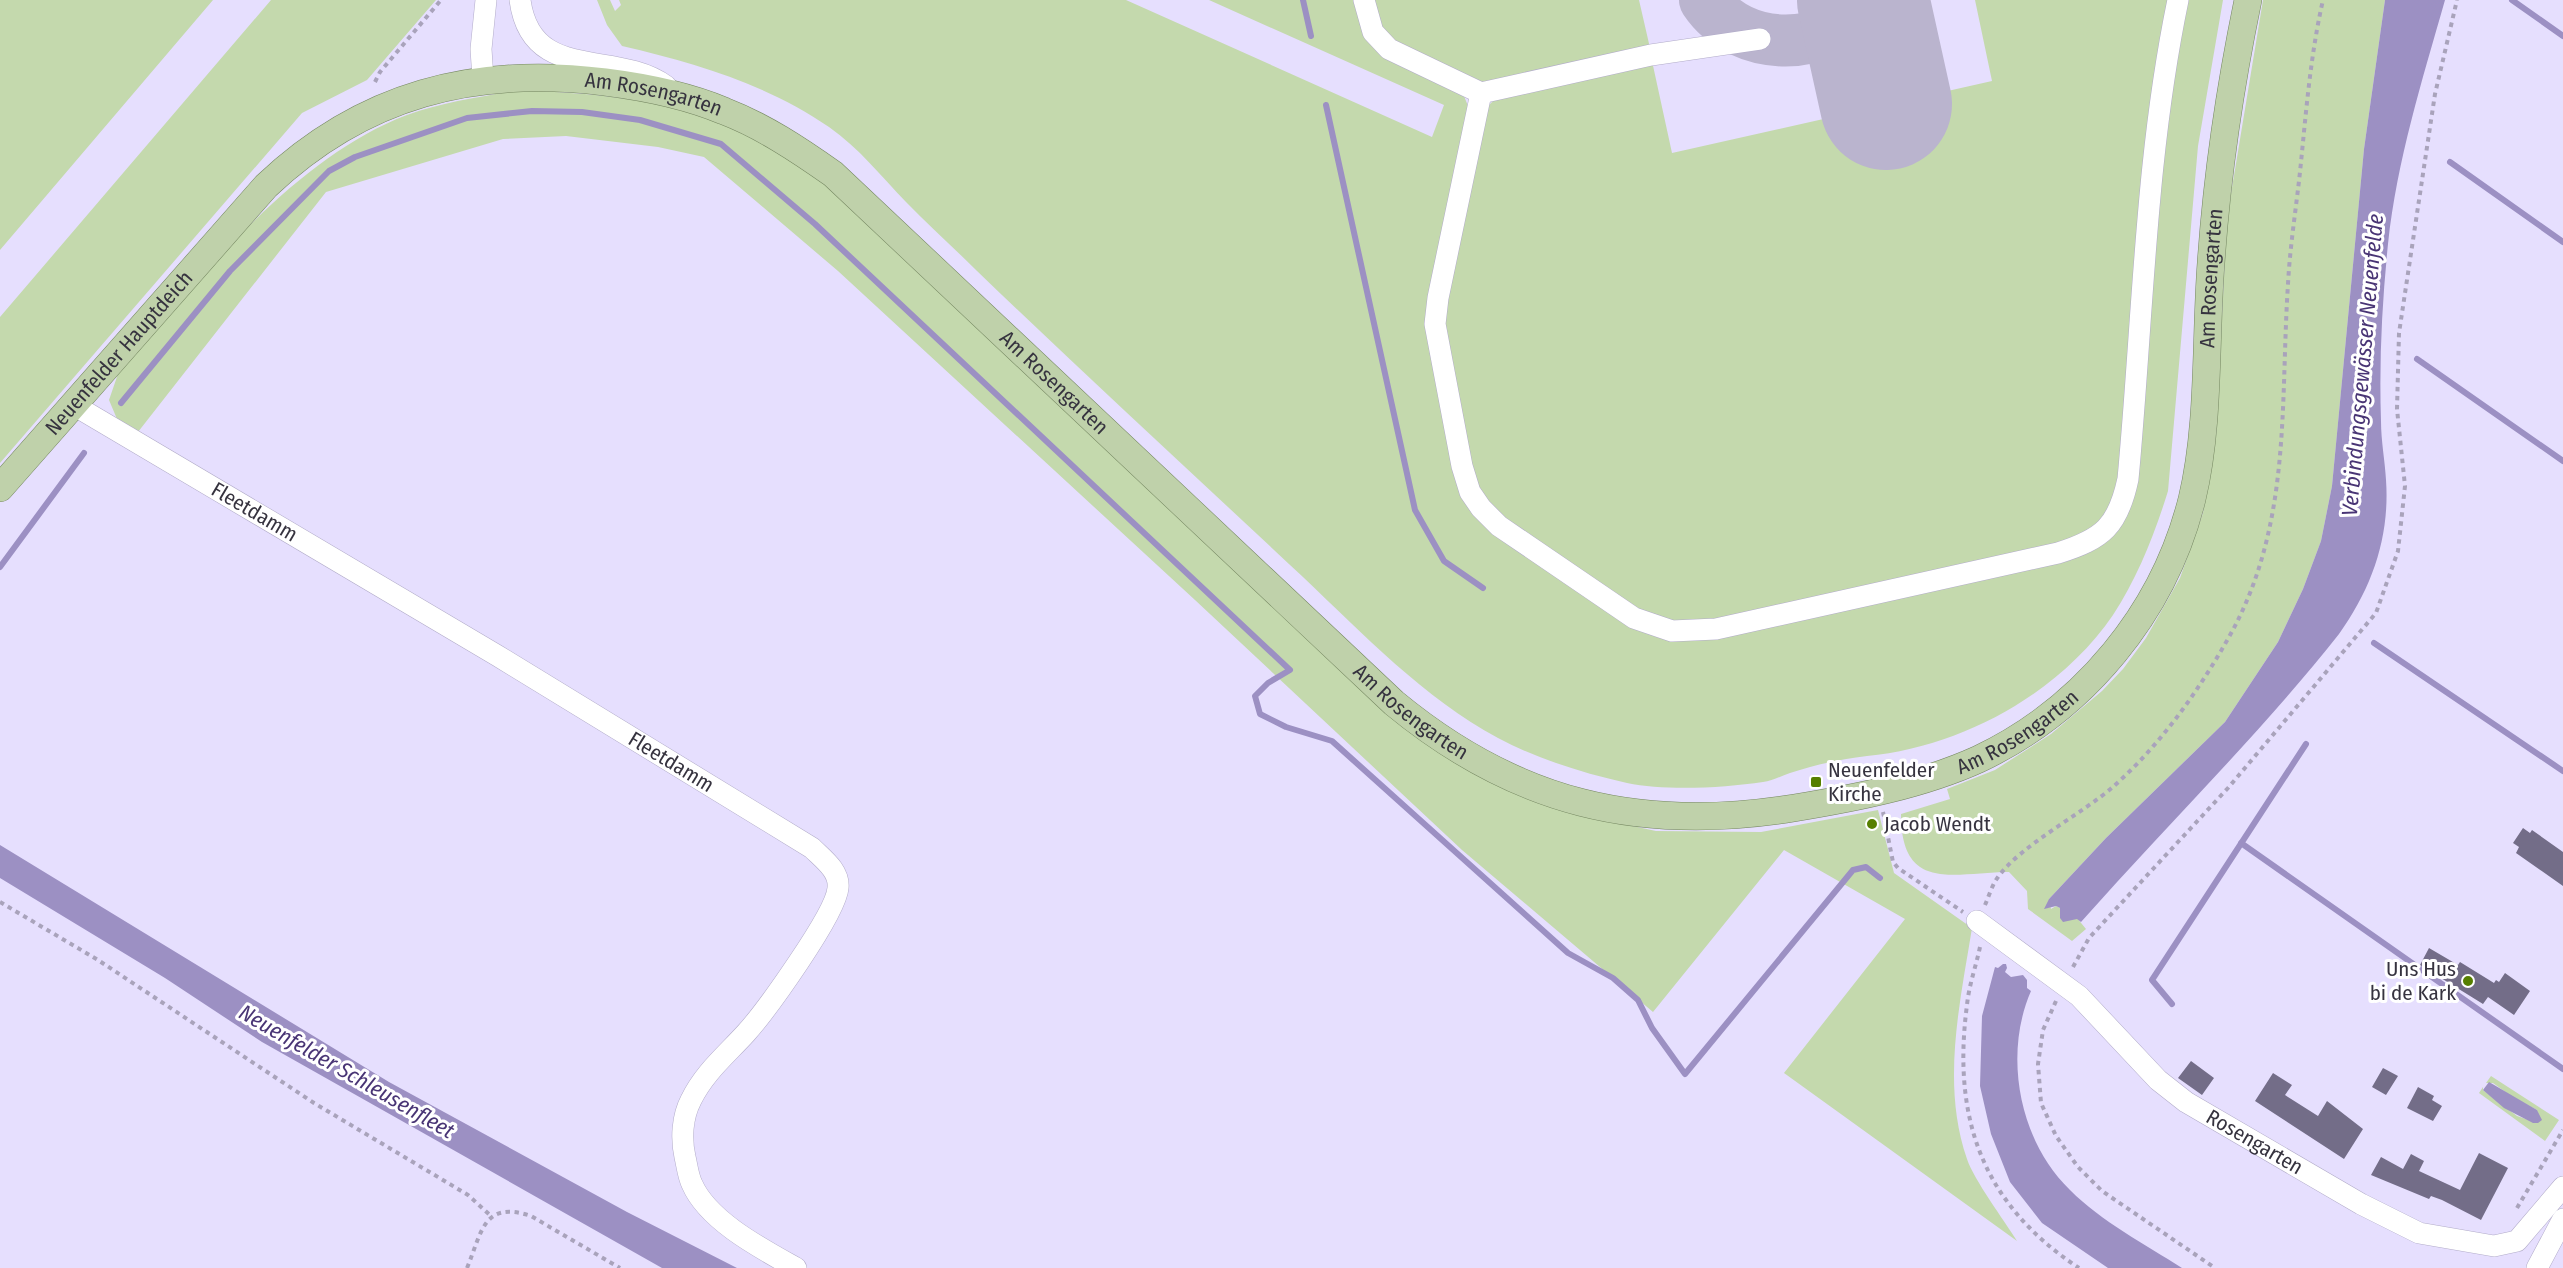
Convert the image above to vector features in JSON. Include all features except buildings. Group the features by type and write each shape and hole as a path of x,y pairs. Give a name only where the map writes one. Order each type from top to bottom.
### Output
{"main road":[{"name":"Am Rosengarten","path":"238,218 286,168 338,130 401,101 457,83 531,76 583,79 679,95 724,111 795,147 833,174 1394,703 1458,751 1518,781 1557,796 1615,810 1689,818 1758,814 1879,790 1937,775 1978,759 2042,721 2091,680 2113,656 2150,604 2186,522 2198,463 2219,179 2248,0"},
{"name":"Neuenfelder Hauptdeich","path":"0,488 238,218"}],"street":[{"path":"483,79 481,49 486,0"},
{"path":"520,0 526,28 538,44 547,50 571,58 650,76 679,95"},
{"path":"1364,0 1373,32 1389,50 1481,93 1651,55 1760,39"},
{"path":"1481,93 1438,298 1435,324 1462,466 1470,492 1499,526 1634,618 1672,632 1716,629 2058,554 2096,539 2107,528 2123,500 2128,479 2146,219 2168,52 2178,0"},
{"name":"Fleetdamm","path":"72,404 283,528 812,848 834,869 838,887 832,907 779,990 746,1033 706,1076 690,1101 681,1139 692,1184 721,1222 760,1249 796,1268"},
{"name":"Rosengarten","path":"1982,924 2066,980 2158,1080 2186,1102 2361,1204 2419,1233 2494,1246 2517,1241 2563,1187"},
{"path":"2536,1268 2563,1220"}],"path":[{"path":"375,82 380,72 441,0"},
{"path":"2079,1268 2030,1231 2007,1204 1980,1153 1966,1111 1963,1069 1967,1004 1982,924 1998,878 2018,857 2114,786 2157,741 2192,698 2229,636 2253,589 2271,530 2279,481 2288,282 2307,99 2323,0"},
{"path":"2215,1268 2102,1191 2078,1167 2056,1136 2041,1103 2038,1064 2043,1030 2089,938 2228,788 2376,613 2398,551 2405,486 2397,409 2399,333 2435,94 2457,0"},
{"path":"1879,790 1893,862 1898,868 1982,924"},
{"path":"0,902 98,960 314,1103 468,1195 491,1216"},
{"path":"2494,1246 2563,1130"},
{"path":"466,1268 485,1222 500,1211 531,1216 620,1268"}],"green space":[{"path":"0,0 213,0 0,250"},
{"path":"271,0 436,0 367,80 302,113 0,463 0,317"},
{"path":"597,0 610,0 615,11 621,5 619,0 1126,0 1432,137 1444,105 1209,0 1357,0 1363,29 1464,96 1468,106 1432,290 1462,491 1653,632 2110,536 2164,131 2186,0 2223,0 2198,146 2168,491 2151,539 2130,586 2113,615 2091,643 2065,669 2036,692 2005,712 1972,728 1902,751 1828,763 1799,770 1770,781 1747,784 1694,788 1642,786 1577,770 1544,759 1498,738 1445,704 1395,664 1017,309 840,135 805,112 755,87 703,68 622,46 607,25"},
{"path":"1369,0 1639,0 1650,48 1482,82 1386,40"},
{"path":"1975,0 2171,0 2148,129 2136,237 2119,491 2100,524 2058,547 1690,625 1652,618 1517,533 1480,496 1473,473 1442,312 1486,108 1496,98 1652,61 1672,153 1992,81"},
{"path":"2263,0 2385,0 2364,149 2332,486 2321,541 2303,589 2278,642 2225,722 2106,838 2049,899 2051,909 2056,906 2060,908 2060,918 2077,918 2086,929 2072,941 2028,909 2027,891 2009,872 1951,875 1921,868 1910,857 1903,839 1901,814 1950,799 1947,789 1995,770 2051,734 2102,691 2123,669 2146,638 2180,578 2203,513 2216,436 2227,218"},
{"path":"518,90 602,96 686,111 738,130 834,191 1386,712 1609,821 1656,831 1761,832 1878,810 1894,873 1972,928 1955,1044 1955,1102 1959,1131 1967,1159 1982,1189 2017,1241 1784,1073 1905,919 1784,850 1653,1012 1462,850 838,271 704,157 658,147 566,136 503,139 326,192 138,432 117,419 109,400 119,371 214,262 286,191 325,160 365,135 407,115 448,103"},
{"path":"2491,1076 2559,1120 2545,1141 2479,1093 2483,1087 2483,1090 2517,1116 2538,1123 2537,1110 2493,1083 2486,1083"}],"water":[{"name":"Verbindungsgewässer Neuenfelde","path":"2385,0 2445,0 2404,151 2388,244 2380,377 2386,501 2382,542 2376,561 2351,617 2277,708 2081,922 2077,919 2063,922 2060,918 2060,908 2056,906 2044,909 2049,899 2106,838 2225,722 2278,642 2303,589 2321,541 2332,486 2364,149"},
{"name":"Neuenfelder Schleusenfleet","path":"0,845 389,1082 627,1212 737,1268 662,1268 262,1042 165,978 0,878"},
{"path":"2006,964 2005,972 2011,977 2023,975 2027,980 2027,988 2031,991 2018,1042 2018,1069 2021,1096 2038,1147 2053,1170 2082,1202 2182,1268 2108,1268 2042,1223 2010,1182 1991,1134 1980,1086 1982,1016 1995,967 1998,968"},
{"path":"2489,1082 2537,1110 2542,1120 2533,1123 2504,1108 2483,1090"}],"waterway":[{"path":"1303,0 1311,36"},
{"path":"2512,0 2563,36"},
{"path":"1326,105 1415,510 1444,561 1483,588"},
{"path":"121,403 230,271 329,171 355,157 467,118 532,111 582,112 640,120 721,144 815,224 1290,670 1268,683 1255,696 1260,714 1286,727 1332,741 1568,953 1613,978 1638,1000 1652,1028 1685,1074 1853,870 1866,867 1880,878"},
{"path":"2450,162 2563,242"},
{"path":"2417,359 2563,461"},
{"path":"0,567 84,453"},
{"path":"2374,643 2563,771"},
{"path":"2172,1004 2152,980 2306,744"},
{"path":"2241,843 2563,1069"}],"taxiway":[{"path":"1705,0 1721,18 1740,30 1762,38 1786,40 1809,38 1831,30 1851,18 1867,0"}],"runway":[{"path":"1863,0 1886,104"}],"place":[{"name":"Neuenfelder Kirche","path":"1816,782"},
{"name":"Jacob Wendt","path":"1872,824"},
{"name":"Uns Hus bi de Kark","path":"2468,981"}]}
